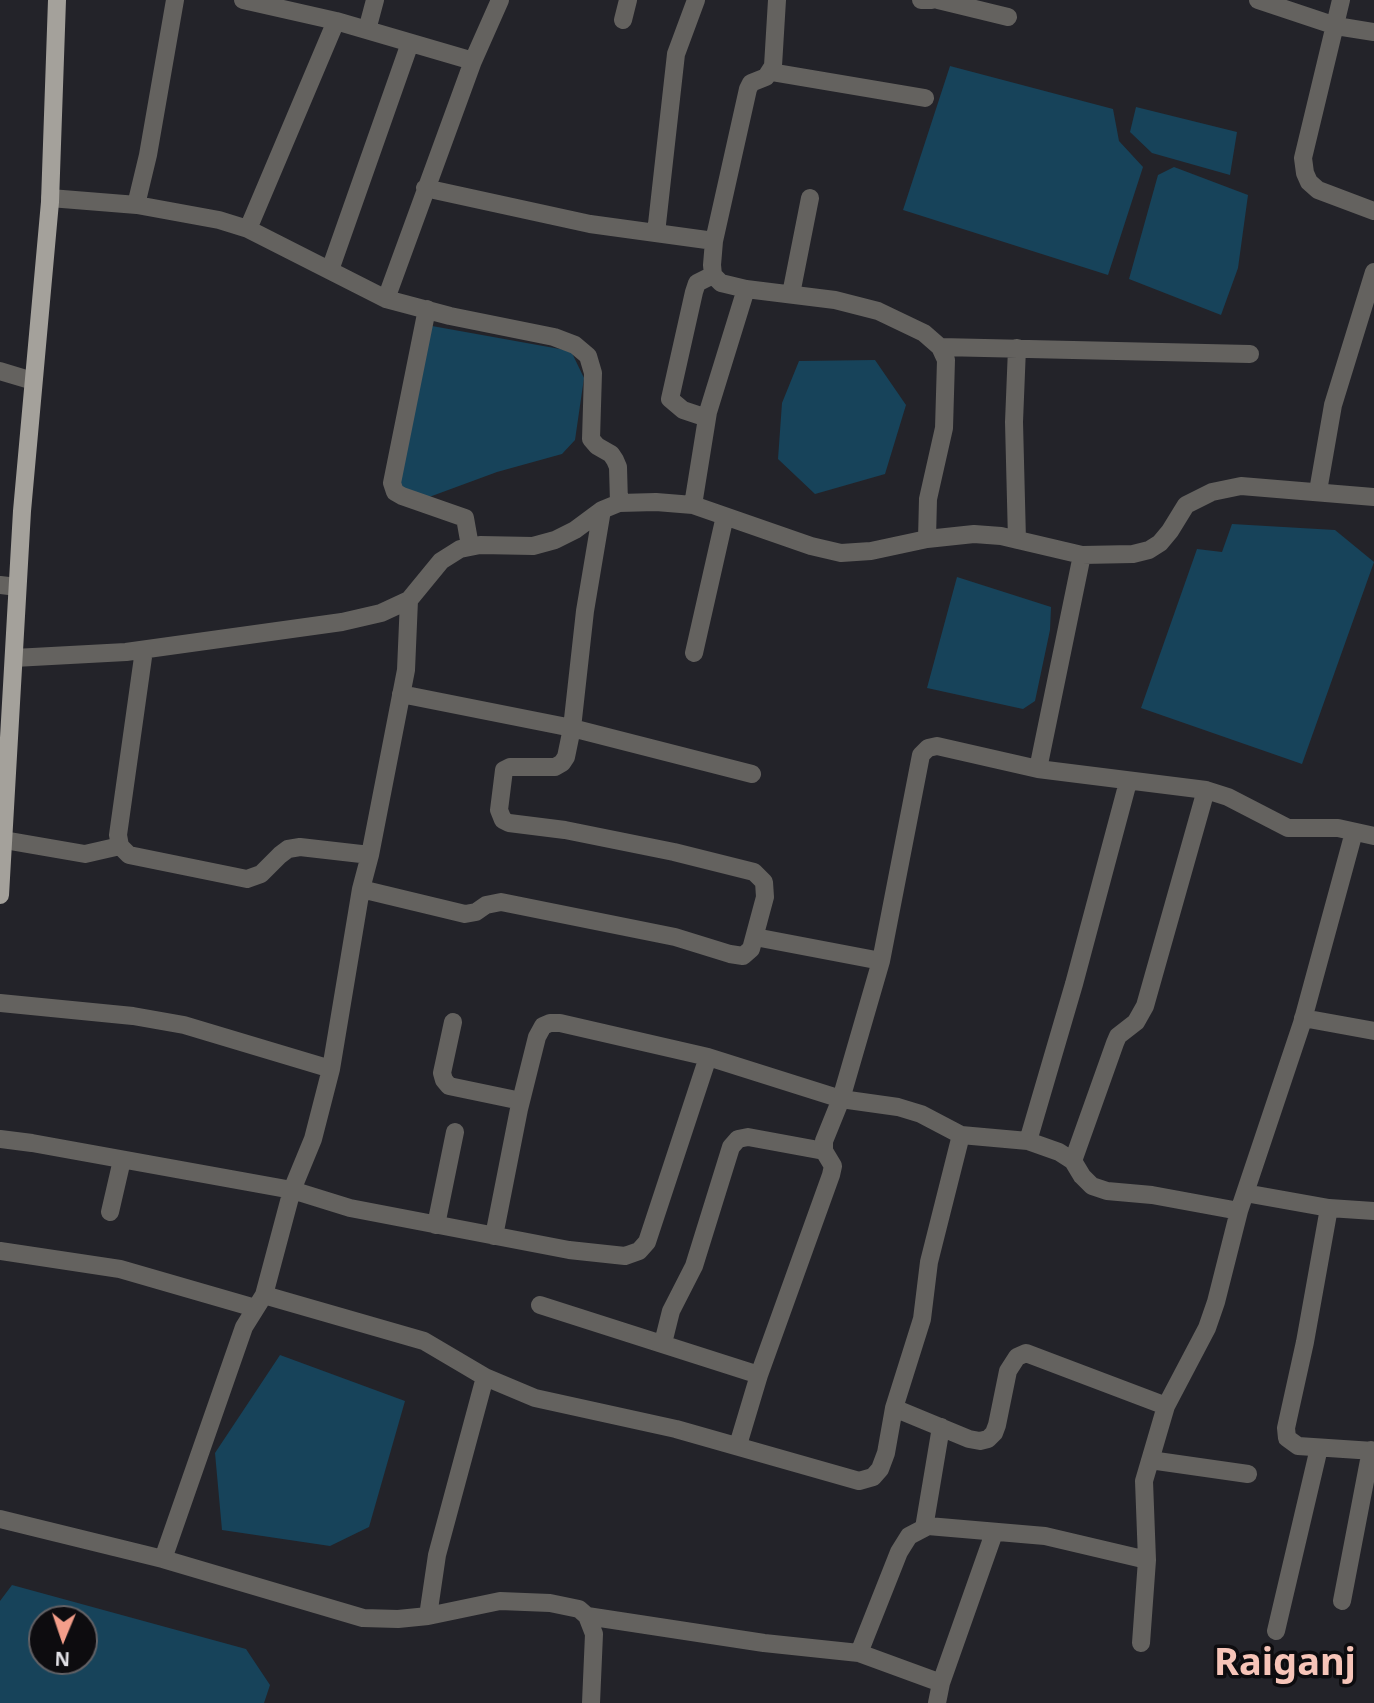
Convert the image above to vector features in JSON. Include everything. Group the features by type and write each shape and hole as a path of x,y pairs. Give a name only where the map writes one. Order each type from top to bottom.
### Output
{"main road":[{"path":"0,895 13,667 9,586 22,511 50,198 57,0"}],"street":[{"path":"136,205 148,155 175,0"},
{"path":"243,0 336,21 473,61"},
{"path":"367,30 374,0"},
{"path":"386,299 473,61 500,0"},
{"path":"623,20 628,0"},
{"path":"656,233 676,54 696,0"},
{"path":"771,72 777,0"},
{"path":"921,0 932,0"},
{"path":"938,0 1008,17"},
{"path":"1342,0 1303,158 1305,173 1309,182 1318,190 1374,211"},
{"path":"1269,2 1336,26 1374,32"},
{"path":"248,229 336,21"},
{"path":"330,270 410,43"},
{"path":"925,98 771,72 751,83 714,241 712,265 713,275 721,283 746,289 835,300 878,311 924,333 940,347 946,360 944,428 928,499 927,539"},
{"path":"425,188 590,224 714,241"},
{"path":"50,198 136,205 219,220 248,229 386,299 554,337 575,345 588,356 593,373 591,439 615,460 610,506 585,611 572,728 566,757 562,763 555,767 510,767 504,770 499,810 503,820 509,823 565,830 754,872 764,882 765,897 751,949 743,956 730,954 675,937 513,904 493,903 476,912 465,914 361,888"},
{"path":"791,294 810,198"},
{"path":"1318,491 1333,405 1374,272"},
{"path":"707,418 682,410 670,399 697,283 713,275"},
{"path":"692,505 707,418 746,289"},
{"path":"427,309 393,483 396,492 402,496 465,518 470,546"},
{"path":"940,347 1250,354"},
{"path":"1017,348 1014,422 1017,540"},
{"path":"0,371 33,381"},
{"path":"0,690 13,667 74,656 144,650 342,622 382,613 409,600 441,561 460,549 470,546 533,546 555,540 610,506 656,502 692,505 811,546 841,553 871,551 927,539 974,534 1001,536 1082,555 1133,554 1149,550 1160,543 1170,531 1186,505 1212,492 1241,486 1374,497"},
{"path":"694,653 724,516"},
{"path":"1038,769 1082,555"},
{"path":"163,1559 244,1328 260,1301 292,1190 313,1139 331,1069 361,888 370,855 406,670 409,600"},
{"path":"144,650 118,835 120,846 129,855 247,879 261,874 288,849 300,847 370,855"},
{"path":"401,694 572,728 752,774"},
{"path":"738,1446 759,1376 831,1175 833,1166 824,1151 824,1141 841,1098 881,961 921,755 928,748 937,746 1038,769 1206,790 1228,797 1288,828 1338,828 1374,836"},
{"path":"1028,1141 1074,984 1128,782"},
{"path":"1073,1161 1118,1036 1136,1021 1145,1006 1206,790"},
{"path":"1141,1643 1147,1560 1144,1481 1166,1406 1207,1328 1239,1211 1303,1018 1354,832"},
{"path":"4,840 85,854 120,846"},
{"path":"755,937 881,961"},
{"path":"0,1003 133,1016 184,1025 331,1069"},
{"path":"1303,1018 1374,1031"},
{"path":"453,1022 442,1073 449,1086 521,1101"},
{"path":"494,1236 521,1101 537,1037 543,1026 551,1023 708,1057 841,1098 898,1107 921,1114 961,1135 1028,1141 1059,1152 1073,1161 1092,1186 1107,1191 1152,1195 1239,1211"},
{"path":"0,1139 292,1190 350,1208 569,1251 625,1256 639,1251 646,1242 708,1057"},
{"path":"436,1224 455,1132"},
{"path":"0,1251 120,1269 424,1341 514,1391 559,1405 676,1429 859,1481 873,1478 886,1453 894,1408 922,1319 929,1262 961,1135"},
{"path":"663,1343 671,1311 694,1266 731,1147 738,1139 748,1137 824,1151"},
{"path":"110,1212 122,1160"},
{"path":"1245,1193 1329,1208 1374,1211"},
{"path":"1329,1208 1306,1342 1286,1428 1287,1438 1298,1446 1372,1450 1342,1601"},
{"path":"540,1305 759,1376"},
{"path":"894,1408 969,1439 988,1439 994,1433 1008,1371 1017,1357 1026,1353 1166,1406"},
{"path":"428,1616 437,1555 485,1377"},
{"path":"923,1528 941,1427"},
{"path":"1276,1631 1319,1448"},
{"path":"1150,1460 1248,1474"},
{"path":"0,1519 163,1559 363,1618 428,1616 500,1601 579,1609 587,1616 594,1634 591,1703"},
{"path":"859,1653 899,1552 909,1536 928,1526 1063,1539 1147,1560"},
{"path":"937,1703 941,1683 994,1533"},
{"path":"587,1616 751,1641 859,1653 941,1683"}],"water":[{"path":"950,66 1113,109 1119,141 1143,167 1108,275 903,210"},
{"path":"1136,107 1237,132 1230,175 1152,153 1130,132"},
{"path":"1174,167 1248,195 1238,268 1221,315 1129,279 1158,175"},
{"path":"432,326 571,351 584,378 575,440 562,454 497,472 421,500 398,487"},
{"path":"875,360 906,405 885,474 815,494 778,459 782,403 799,361"},
{"path":"1232,524 1335,530 1374,562 1302,764 1141,708 1197,549 1222,552"},
{"path":"957,577 1051,607 1050,630 1035,701 1023,709 927,688"},
{"path":"280,1355 405,1401 369,1527 330,1546 222,1530 215,1453"},
{"path":"12,1585 85,1605 28,1605 28,1675 98,1675 98,1609 246,1649 270,1685 264,1703 0,1703 0,1601"}],"district":[{"name":"Raiganj","path":"1285,1664"}]}
